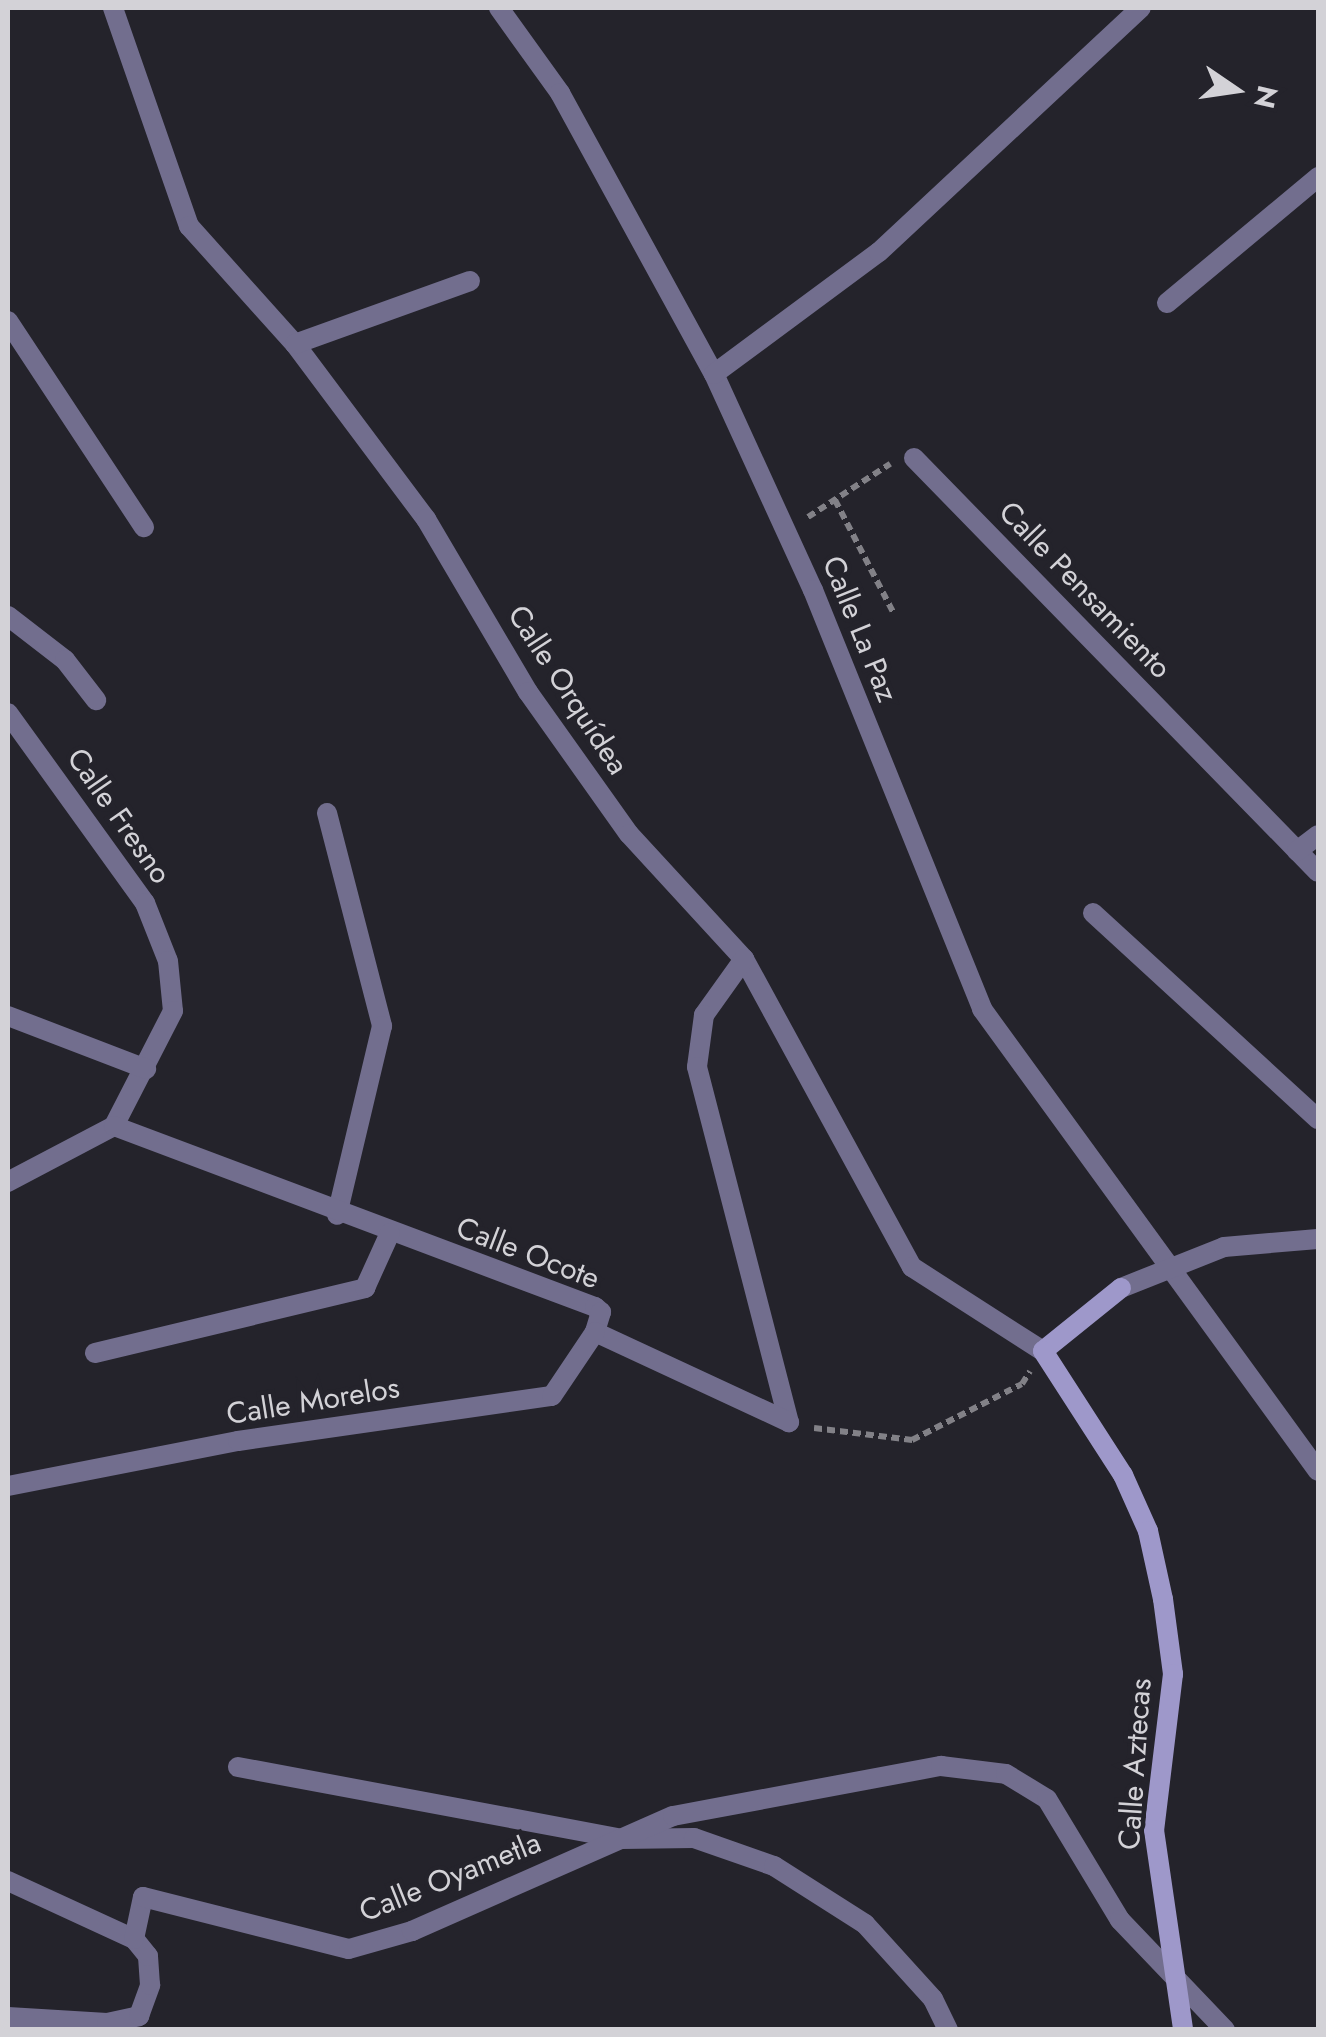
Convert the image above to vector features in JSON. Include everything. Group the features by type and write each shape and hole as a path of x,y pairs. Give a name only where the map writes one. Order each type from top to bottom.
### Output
{"street":[{"name":"Calle Orquídea","path":"112,8 190,226 295,344 426,520 528,692 629,834 744,959 912,1267 1048,1344"},
{"name":"Calle La Paz","path":"499,8 570,110 714,374 786,531 982,1009 1167,1269 1302,1438 1318,1471"},
{"path":"714,374 879,252 1142,8"},
{"path":"1167,303 1318,177"},
{"path":"295,344 470,282"},
{"path":"8,321 144,527"},
{"name":"Calle Pensamiento","path":"914,458 1318,872"},
{"path":"8,616 65,660 96,700"},
{"name":"Calle Fresno","path":"8,713 115,856 168,961 173,1011 114,1126"},
{"path":"326,813 382,1026 337,1215"},
{"path":"1298,851 1318,835"},
{"path":"1093,913 1318,1119"},
{"path":"744,959 704,1015 697,1067 788,1422"},
{"path":"8,1016 146,1068"},
{"path":"8,1182 114,1126"},
{"name":"Calle Ocote","path":"114,1126 337,1215 594,1308 602,1312 595,1332 788,1422"},
{"path":"95,1352 365,1288 390,1234"},
{"path":"1048,1344 1122,1288 1167,1269 1224,1247 1318,1239"},
{"name":"Calle Morelos","path":"8,1486 238,1441 552,1396 595,1332"},
{"name":"Calle Aztecas","path":"1048,1344 1123,1475 1148,1531 1163,1598 1173,1674 1154,1830 1182,1992 1183,2030"},
{"path":"621,1839 686,1812 868,1775 941,1766 1006,1774 1047,1799 1120,1920 1182,1992 1225,2030"},
{"path":"238,1768 621,1839 694,1838 774,1866 865,1924 933,1999 948,2030"},
{"name":"Calle Oyametla","path":"134,1939 144,1897 349,1949 412,1931 621,1839"},
{"path":"8,1880 134,1939 149,1971 139,2016 106,2023 8,2017"}],"path":[{"path":"786,531 902,456 914,458"},
{"path":"835,500 892,612"},
{"path":"788,1422 912,1440 1022,1384 1048,1344"}]}
